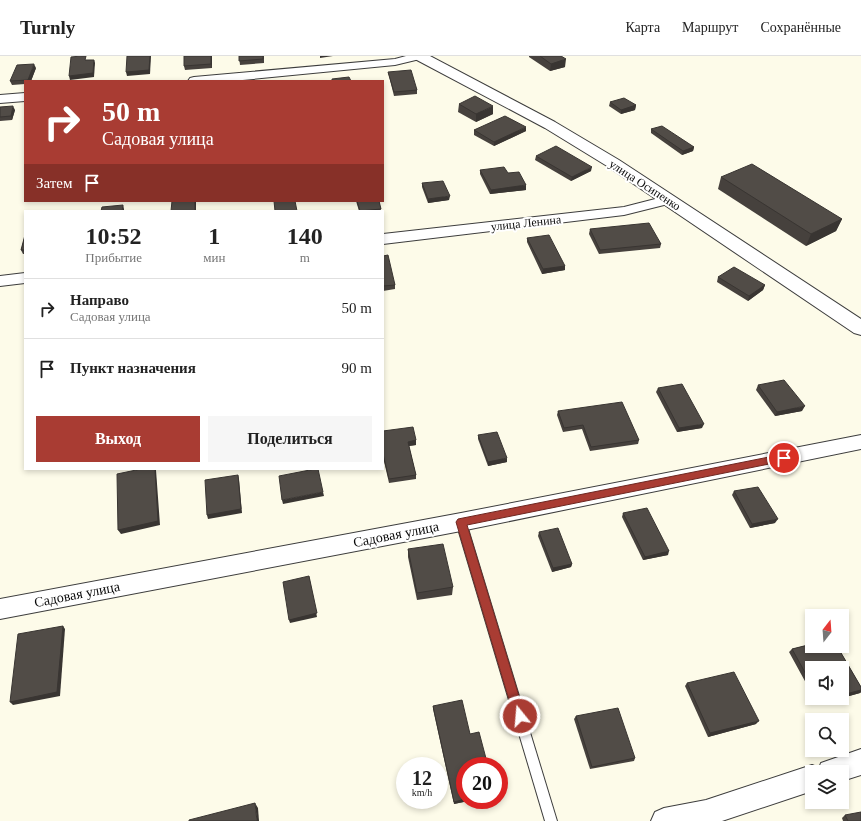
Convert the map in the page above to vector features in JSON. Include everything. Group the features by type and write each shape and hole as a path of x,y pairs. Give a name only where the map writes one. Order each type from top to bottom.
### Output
{"street":[{"path":"205,80 395,62 420,56"},
{"name":"улица Осипенко","path":"420,56 550,125 861,328"},
{"path":"0,99 24,97"},
{"name":"улица Ленина","path":"384,239 624,211 667,200"},
{"path":"0,281 24,278"},
{"name":"Садовая улица","path":"0,609 461,522 861,442"},
{"path":"849,766 861,762"},
{"path":"664,821 706,813 805,780"}],"lane":[{"path":"461,522 551,821"}],"building":[{"path":"86,56 85,60 94,60 93,73 69,76 71,57"},
{"path":"127,56 150,56 149,70 126,72"},
{"path":"184,56 211,56 211,64 184,66"},
{"path":"239,56 263,56 263,59 239,61"},
{"path":"540,56 561,56 566,59 551,64"},
{"path":"34,64 28,80 10,81 17,65"},
{"path":"411,70 417,90 394,92 388,72"},
{"path":"349,77 350,80 332,80"},
{"path":"475,96 493,106 476,114 459,104"},
{"path":"624,98 636,105 621,110 610,102"},
{"path":"13,106 11,116 0,117 0,107"},
{"path":"505,116 526,127 494,142 474,130"},
{"path":"662,126 694,147 683,151 651,129"},
{"path":"556,146 592,167 572,177 536,156"},
{"path":"752,164 842,219 811,234 721,177"},
{"path":"504,167 508,173 519,172 526,185 491,190 480,170"},
{"path":"443,181 450,196 428,199 422,183"},
{"path":"172,202 195,202 195,210 171,210"},
{"path":"274,202 295,202 297,210 275,210"},
{"path":"357,202 379,202 381,209 370,210 360,210"},
{"path":"123,205 122,210 101,210 102,207"},
{"path":"649,223 661,244 600,250 590,229"},
{"path":"549,235 565,266 543,269 527,238"},
{"path":"24,239 24,250 21,250"},
{"path":"388,255 395,285 384,286 384,256"},
{"path":"734,267 765,285 749,296 718,277"},
{"path":"784,380 805,406 777,412 758,385"},
{"path":"682,384 704,424 679,428 658,388"},
{"path":"622,402 639,440 591,447 583,425 564,428 558,411"},
{"path":"413,427 416,440 408,442 416,475 389,479 384,458 384,431"},
{"path":"497,432 507,458 488,462 478,435"},
{"path":"136,470 155,470 158,521 118,530 117,474"},
{"path":"310,470 318,470 323,492 282,500 279,476"},
{"path":"238,475 241,509 207,515 205,480"},
{"path":"758,487 778,519 752,524 734,491"},
{"path":"647,508 669,551 645,557 623,513"},
{"path":"558,528 572,564 553,568 539,532"},
{"path":"443,544 453,587 417,593 408,549"},
{"path":"309,576 317,613 289,620 283,582"},
{"path":"63,626 57,692 10,702 18,634"},
{"path":"805,646 805,653 841,653 846,661 805,661 805,672 792,649"},
{"path":"849,666 861,687 861,690 849,693"},
{"path":"734,672 759,721 710,733 687,683"},
{"path":"462,700 470,734 479,732 486,757 456,757 456,801 454,802 448,775 448,757 444,757 433,706"},
{"path":"618,708 635,758 592,767 576,716"},
{"path":"255,803 257,821 189,821 189,820"},
{"path":"861,812 861,821 848,821 845,815"}],"route":[{"path":"520,716 461,522 784,458"}]}
